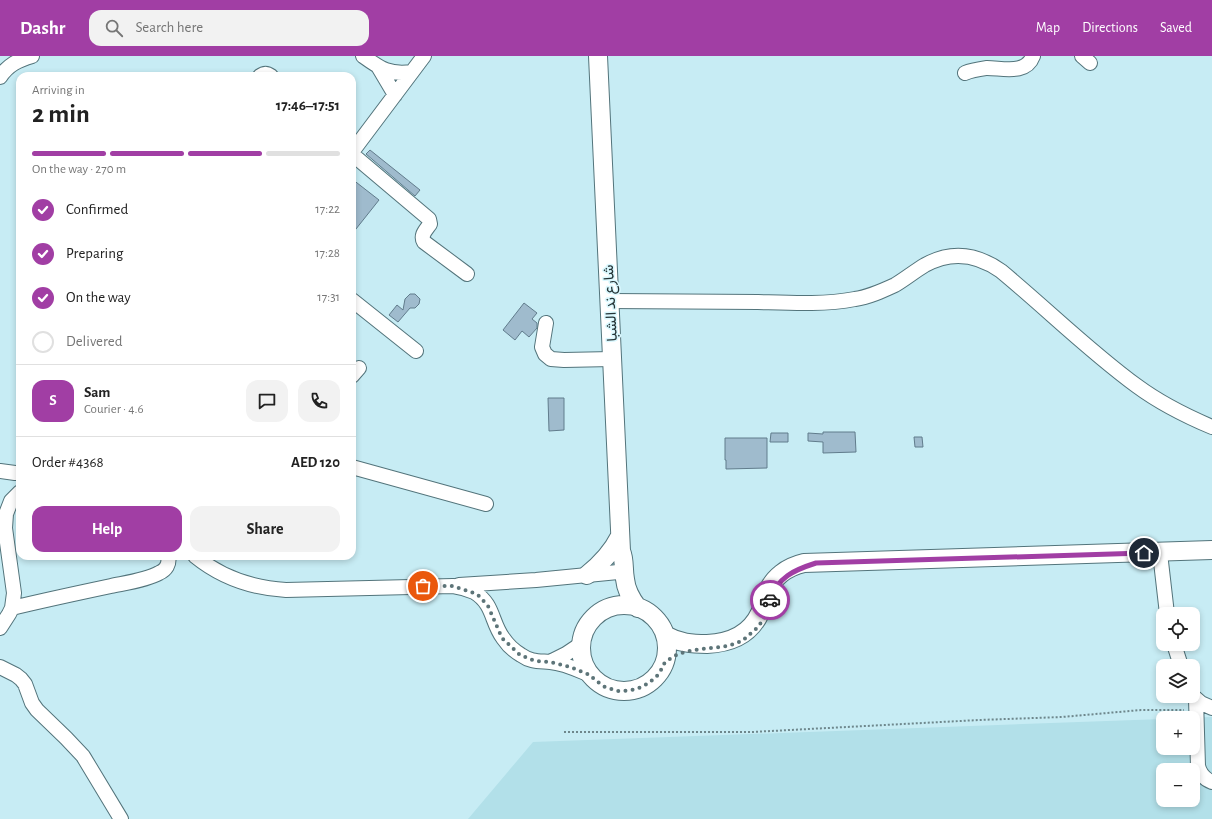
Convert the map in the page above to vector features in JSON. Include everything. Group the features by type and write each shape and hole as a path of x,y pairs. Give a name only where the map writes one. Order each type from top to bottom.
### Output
{"main road":[{"name":"شارع ند الشبا","path":"598,56 620,544 617,591 608,608"},
{"name":"شارع ند الشبا","path":"620,544 624,558 626,587 638,608"},
{"path":"587,576 604,561 613,549 620,544"},
{"path":"666,635 678,641 691,644 719,643 733,639 746,632 756,621 770,587 779,576 794,565 809,562 1160,553 1212,550"},
{"path":"665,662 683,652 728,646 748,637 762,621 772,595 780,582 789,574 816,563"},
{"path":"623,605 638,608 644,610 655,618 666,635 667,648 665,662 659,674 649,683 637,689 631,691 618,691 605,687 590,675 582,657 581,644 585,631 592,620 608,608 623,605"}],"street":[{"path":"0,77 11,65 19,60 32,56"},
{"path":"363,56 379,68 395,73 412,72"},
{"path":"356,148 424,56"},
{"path":"965,73 981,69 1020,69 1029,64 1033,56"},
{"path":"379,68 395,95"},
{"path":"356,156 429,219 430,224 423,234 424,242 467,274"},
{"path":"610,301 811,303 855,299 876,293 895,284 937,259 964,255 978,258 990,263 1002,271 1120,374 1138,387 1163,403 1212,427"},
{"path":"356,303 416,351"},
{"path":"546,323 542,347 544,354 551,359 612,359"},
{"path":"356,468 486,504"},
{"path":"0,471 16,474"},
{"path":"0,628 12,608 14,593 5,521 8,508 16,496"},
{"path":"1160,553 1166,607"},
{"path":"12,608 154,575 167,568 169,560"},
{"path":"200,560 214,570 242,582 271,589 286,590 453,586 587,576 618,572"},
{"path":"453,586 474,593 484,601 491,611 502,638 520,655 535,661 550,662 570,667 590,675"},
{"path":"550,662 581,644"},
{"path":"0,667 21,679 25,684 37,710 83,756 121,819"},
{"path":"1195,703 1198,766 1204,778 1212,782"},
{"path":"1200,703 1212,708"}],"path":[{"path":"564,732 759,731 1062,717 1159,709 1190,703"}],"shaded area":[{"path":"1200,717 1212,717 1212,819 468,819 533,742 1156,719 1156,755 1200,755"}],"building":[{"path":"370,150 420,190 415,196 366,154"},
{"path":"356,182 379,200 356,229"},
{"path":"410,294 415,294 420,299 419,304 415,308 410,308 398,322 389,315 397,305 403,310 405,299"},
{"path":"524,303 537,313 532,319 537,323 537,328 529,337 522,331 515,340 503,330"},
{"path":"548,398 564,398 564,430 549,431"},
{"path":"823,432 855,432 856,452 823,453 823,442 808,441 808,433 823,434"},
{"path":"771,433 788,433 788,442 770,442"},
{"path":"914,437 922,437 923,447 915,447"},
{"path":"725,438 767,438 767,468 726,469"}],"way so far":[{"path":"423,586 453,586 474,593 479,596 488,606 502,638 520,655 535,661 550,662 570,667 590,675 605,687 618,691 631,691 644,687 655,679 663,668 665,662 678,654 694,650 721,648 742,641 758,627 766,615 770,600"}],"route":[{"path":"770,600 775,589 784,578 795,571 816,563 1144,553"}]}
